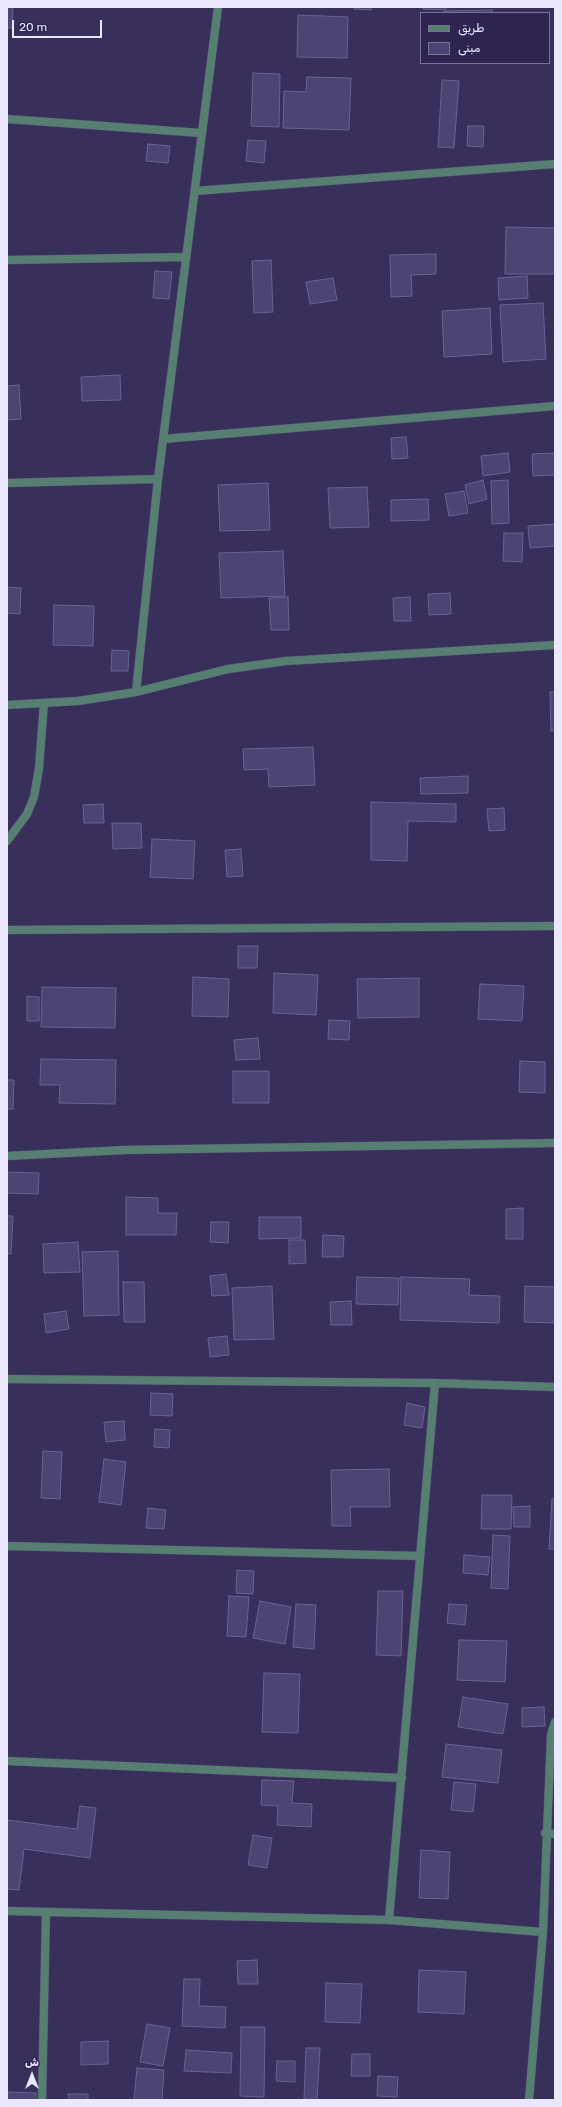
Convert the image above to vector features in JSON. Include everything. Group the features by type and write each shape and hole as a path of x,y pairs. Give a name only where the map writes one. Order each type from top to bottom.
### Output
{"street":[{"path":"136,692 158,479 218,7"},
{"path":"7,119 201,133"},
{"path":"195,191 555,164"},
{"path":"7,260 186,256"},
{"path":"163,439 555,406"},
{"path":"7,483 158,479"},
{"path":"7,705 78,701 136,692 221,670 286,661 555,645"},
{"path":"7,841 26,814 34,797 39,768 44,703"},
{"path":"7,930 555,926"},
{"path":"7,1156 132,1150 555,1143"},
{"path":"7,1379 435,1384 555,1387"},
{"path":"389,1920 435,1384"},
{"path":"7,1546 420,1556"},
{"path":"529,2100 543,1932 545,1833 550,1735 555,1722"},
{"path":"7,1761 402,1778"},
{"path":"545,1833 555,1834"},
{"path":"7,1911 389,1920 543,1932"},
{"path":"42,2100 46,1912"}],"building":[{"path":"7,7 13,7 12,28 7,28"},
{"path":"355,7 371,7 371,10 354,9"},
{"path":"424,7 446,7 446,10 423,9"},
{"path":"492,10 492,12 444,12"},
{"path":"298,15 348,17 347,58 297,57"},
{"path":"253,73 280,74 279,127 251,126"},
{"path":"307,77 351,78 349,130 283,128 284,91 306,92"},
{"path":"442,80 459,81 454,148 438,147"},
{"path":"468,126 484,126 483,147 467,146"},
{"path":"248,140 266,141 264,163 246,161"},
{"path":"148,144 170,146 168,163 146,161"},
{"path":"506,227 555,228 555,274 505,274"},
{"path":"436,254 436,274 411,275 412,296 391,297 390,255"},
{"path":"271,260 273,312 254,313 252,261"},
{"path":"155,271 172,272 169,299 153,298"},
{"path":"527,276 528,298 499,300 498,278"},
{"path":"333,278 337,300 310,304 306,282"},
{"path":"543,303 546,359 503,362 500,305"},
{"path":"490,308 492,354 444,357 442,311"},
{"path":"120,375 121,400 82,401 81,377"},
{"path":"19,385 21,419 7,420 7,386"},
{"path":"406,437 408,458 392,459 391,438"},
{"path":"508,453 510,472 483,476 481,456"},
{"path":"555,453 555,475 533,476 532,454"},
{"path":"483,480 487,499 469,504 465,485"},
{"path":"508,480 509,523 492,524 491,481"},
{"path":"268,483 270,530 220,531 218,485"},
{"path":"367,487 369,527 330,528 328,488"},
{"path":"464,491 468,513 449,516 445,494"},
{"path":"428,499 429,520 391,521 391,500"},
{"path":"555,524 555,546 530,548 528,526"},
{"path":"504,533 523,533 522,562 503,561"},
{"path":"283,551 285,596 221,598 219,553"},
{"path":"7,587 21,588 20,614 7,613"},
{"path":"450,593 451,614 429,615 428,594"},
{"path":"288,597 289,630 271,630 269,598"},
{"path":"410,597 411,621 394,621 393,598"},
{"path":"54,605 94,606 93,646 53,645"},
{"path":"112,650 129,651 128,671 111,671"},
{"path":"550,692 555,692 555,731 551,731"},
{"path":"313,747 315,785 269,787 268,769 244,770 243,749"},
{"path":"468,776 468,793 421,794 420,778"},
{"path":"371,802 456,804 456,822 408,821 407,861 371,860"},
{"path":"103,804 104,823 84,823 83,805"},
{"path":"504,808 505,830 489,831 487,809"},
{"path":"112,823 141,823 142,848 113,849"},
{"path":"152,839 195,841 193,879 150,877"},
{"path":"241,849 243,876 227,877 225,850"},
{"path":"238,946 258,946 257,968 238,968"},
{"path":"274,973 318,975 316,1015 273,1013"},
{"path":"193,977 229,979 228,1017 192,1016"},
{"path":"419,978 419,1017 358,1018 357,979"},
{"path":"480,984 524,986 522,1021 478,1019"},
{"path":"42,987 116,988 115,1028 41,1027"},
{"path":"27,996 39,997 39,1021 27,1021"},
{"path":"329,1020 350,1021 349,1040 328,1039"},
{"path":"258,1038 260,1059 236,1060 234,1040"},
{"path":"41,1059 116,1060 115,1104 59,1103 60,1085 40,1085"},
{"path":"520,1061 545,1062 545,1093 519,1092"},
{"path":"233,1071 269,1071 269,1103 233,1103"},
{"path":"7,1080 14,1080 13,1109 7,1109"},
{"path":"7,1172 39,1173 38,1194 7,1193"},
{"path":"126,1197 158,1198 158,1213 177,1213 176,1235 126,1235"},
{"path":"523,1208 523,1239 506,1239 506,1209"},
{"path":"7,1216 13,1216 11,1254 7,1254"},
{"path":"259,1217 301,1217 301,1238 259,1239"},
{"path":"211,1222 229,1222 228,1243 210,1242"},
{"path":"323,1235 344,1236 343,1257 322,1257"},
{"path":"289,1240 305,1240 306,1263 289,1264"},
{"path":"78,1242 80,1272 44,1273 43,1244"},
{"path":"118,1251 119,1315 84,1316 82,1252"},
{"path":"226,1274 229,1295 212,1296 210,1276"},
{"path":"357,1277 399,1278 398,1305 356,1304"},
{"path":"401,1277 470,1279 469,1295 500,1296 499,1323 400,1320"},
{"path":"123,1282 144,1282 145,1322 124,1322"},
{"path":"272,1286 274,1339 234,1340 232,1288"},
{"path":"525,1286 555,1287 555,1323 524,1322"},
{"path":"351,1301 352,1325 331,1325 330,1302"},
{"path":"66,1311 69,1329 46,1333 44,1314"},
{"path":"227,1336 229,1355 210,1357 208,1338"},
{"path":"151,1393 173,1394 172,1416 150,1415"},
{"path":"407,1403 425,1407 422,1428 404,1425"},
{"path":"124,1421 125,1440 106,1442 104,1422"},
{"path":"155,1429 170,1430 169,1448 154,1447"},
{"path":"43,1451 62,1452 60,1499 41,1498"},
{"path":"104,1459 126,1462 121,1505 99,1502"},
{"path":"389,1469 390,1507 350,1507 351,1526 332,1526 331,1470"},
{"path":"482,1495 512,1495 511,1529 481,1529"},
{"path":"552,1499 555,1499 555,1549 549,1549"},
{"path":"530,1506 530,1527 514,1527 513,1507"},
{"path":"148,1508 166,1510 164,1529 146,1528"},
{"path":"493,1535 510,1536 508,1589 491,1588"},
{"path":"464,1555 490,1557 488,1575 463,1573"},
{"path":"237,1570 254,1571 253,1594 236,1593"},
{"path":"378,1591 403,1591 401,1656 376,1655"},
{"path":"229,1596 249,1597 246,1637 227,1636"},
{"path":"260,1601 291,1607 285,1644 253,1638"},
{"path":"296,1604 316,1605 314,1649 293,1647"},
{"path":"449,1604 467,1605 465,1625 447,1623"},
{"path":"459,1640 507,1641 505,1682 457,1680"},
{"path":"264,1673 300,1674 298,1733 262,1732"},
{"path":"463,1697 508,1704 503,1734 458,1727"},
{"path":"544,1707 545,1726 522,1727 522,1708"},
{"path":"446,1744 502,1750 498,1783 442,1777"},
{"path":"262,1780 294,1781 292,1803 312,1804 311,1827 277,1825 278,1806 261,1805"},
{"path":"454,1782 476,1784 473,1812 451,1810"},
{"path":"80,1806 96,1808 90,1858 24,1849 19,1890 7,1889 7,1820 77,1829"},
{"path":"253,1835 272,1838 267,1868 248,1865"},
{"path":"421,1850 450,1852 448,1899 419,1898"},
{"path":"257,1960 258,1984 238,1984 237,1961"},
{"path":"419,1970 466,1972 464,2014 418,2012"},
{"path":"184,1979 200,1979 199,2006 226,2007 225,2028 182,2026"},
{"path":"326,1983 362,1984 360,2023 325,2022"},
{"path":"147,2024 170,2028 163,2066 140,2062"},
{"path":"241,2027 265,2027 264,2097 240,2096"},
{"path":"108,2041 108,2064 81,2065 81,2042"},
{"path":"306,2048 320,2048 317,2100 304,2099"},
{"path":"186,2050 232,2053 231,2073 184,2071"},
{"path":"352,2054 370,2054 370,2076 351,2076"},
{"path":"277,2061 295,2061 295,2082 276,2081"},
{"path":"137,2068 164,2070 162,2100 134,2100"},
{"path":"378,2076 398,2077 397,2097 377,2096"},
{"path":"8,2092 36,2093 36,2100 7,2100"},
{"path":"68,2094 88,2094 88,2100 69,2100"}]}
